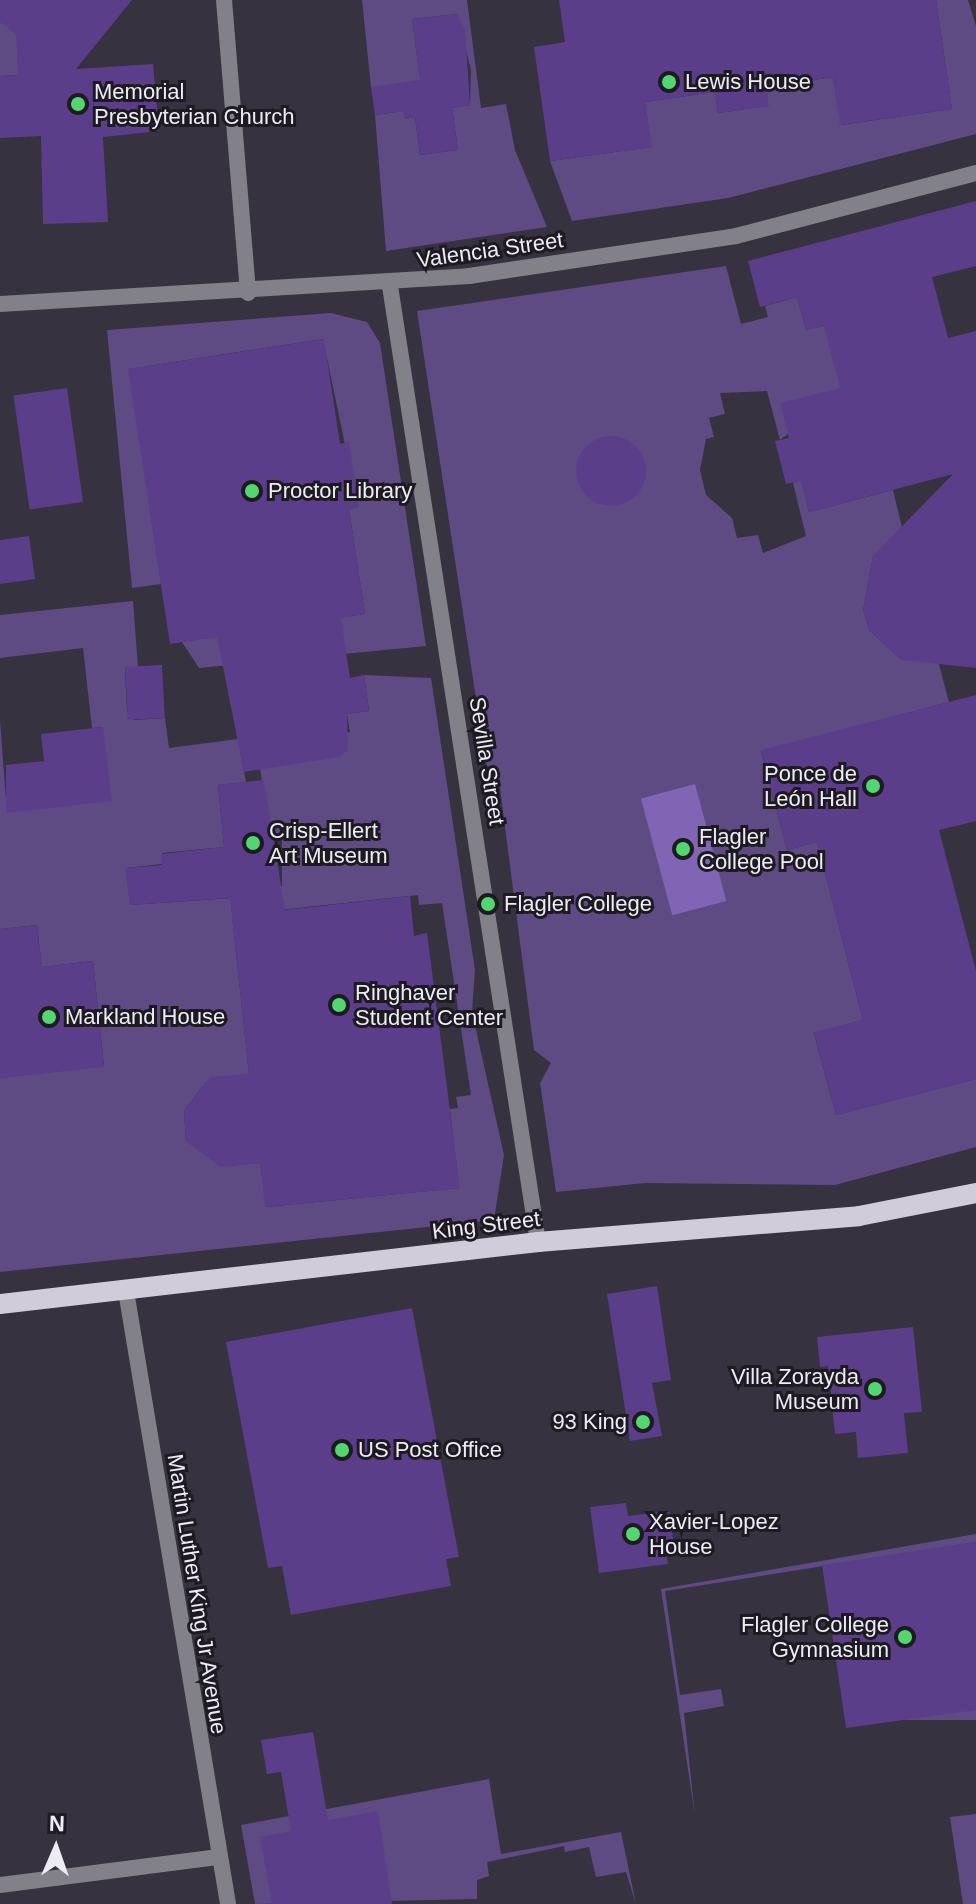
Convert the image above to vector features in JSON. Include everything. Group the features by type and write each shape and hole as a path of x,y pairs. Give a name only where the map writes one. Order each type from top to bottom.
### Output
{"main road":[{"name":"King Street","path":"0,1304 538,1242 859,1216 976,1193"}],"street":[{"path":"224,0 248,293"},
{"name":"Valencia Street","path":"0,304 390,286 736,236 976,173"},
{"name":"Sevilla Street","path":"390,286 538,1242"},
{"name":"Martin Luther King Jr Avenue","path":"126,1291 228,1904"},
{"path":"0,1885 219,1857"}],"shaded area":[{"path":"362,0 467,0 481,108 506,104 515,150 547,227 386,251 375,115 404,111 405,119 415,117 420,155 458,150 452,108 470,105 471,70 457,14 412,19 421,86 371,87"},
{"path":"936,0 968,0 976,26 976,134 728,198 572,221 550,161 651,147 645,102 715,92 718,113 768,106 766,87 833,77 841,125 952,109"},
{"path":"0,22 27,32 18,75 0,76"},
{"path":"726,266 741,324 768,317 765,306 797,297 806,330 824,326 889,354 780,440 767,391 720,393 725,414 709,418 714,437 706,439 700,470 706,495 732,518 737,538 758,535 763,553 806,536 793,483 801,480 809,512 893,490 904,536 873,556 863,611 870,631 902,660 938,661 949,702 761,751 787,850 817,842 863,1020 814,1033 836,1115 976,1079 976,1147 835,1185 645,1183 556,1192 540,1083 551,1063 534,1050 499,781 486,764 417,311"},
{"path":"331,313 367,322 380,343 426,646 199,668 182,642 365,614 349,509 358,507 323,339 129,369 161,584 132,588 107,330"},
{"path":"133,601 138,667 125,668 127,711 134,720 165,718 169,748 238,739 246,782 218,785 224,847 162,853 162,864 126,868 130,905 233,898 282,886 282,839 270,839 259,760 350,732 347,714 369,711 364,675 431,678 475,970 472,1012 504,1155 494,1220 0,1272 0,1078 104,1066 93,961 42,967 37,925 0,929 0,720 7,813 103,727 92,728 83,648 0,658 0,615","holes":["418,895 419,905 442,903 471,1095 456,1097 458,1108 450,1109 459,1188 266,1207 260,1163 225,1166 186,1141 184,1111 202,1087 249,1074 232,915"]},
{"name":"Flagler College Pool","path":"695,784 726,901 672,915 641,798"},
{"path":"976,1534 976,1542 665,1591 680,1695 721,1689 724,1706 684,1713 695,1816 661,1589"},
{"path":"845,1710 976,1710 976,1720 845,1720"},
{"path":"489,1779 501,1854 621,1832 636,1904 626,1872 596,1877 589,1847 565,1852 564,1846 487,1862 489,1876 477,1880 477,1899 255,1904 241,1825"},
{"path":"976,1814 976,1904 963,1904 950,1817"}],"building":[{"name":"Memorial Presbyterian Church","path":"0,0 132,0 76,69 153,64 159,131 103,137 108,222 43,224 41,136 0,138 0,76 18,75 16,34 0,22"},
{"name":"Lewis House","path":"559,0 936,0 952,109 840,125 833,77 766,87 769,106 718,113 715,92 645,102 652,147 550,161 534,47 565,42"},
{"path":"457,14 465,29 470,105 452,108 458,150 420,155 415,117 405,119 404,111 375,115 371,87 420,80 412,19"},
{"path":"976,201 976,266 932,277 948,338 976,331 976,668 902,660 870,631 863,611 873,556 953,474 809,512 801,481 786,484 775,441 789,438 780,403 840,388 824,326 806,330 797,297 760,307 748,261"},
{"name":"Proctor Library","path":"324,339 340,444 349,442 359,507 349,509 365,614 341,618 350,678 364,675 369,711 347,714 348,750 339,757 244,772 217,637 170,644 128,369"},
{"path":"67,388 83,502 30,509 14,396"},
{"path":"618,436 640,451 646,471 644,485 636,496 625,504 604,506 586,496 578,485 576,464 586,446 597,438"},
{"path":"29,536 35,579 0,584 0,540"},
{"path":"162,665 165,718 128,720 125,667"},
{"name":"Ponce de León Hall","path":"976,695 976,821 939,830 976,971 976,1079 836,1115 814,1032 863,1020 817,842 787,850 761,750"},
{"path":"103,727 112,801 6,813 6,765 44,761 41,734"},
{"name":"Ringhaver Student Center","path":"264,780 285,910 410,896 414,936 427,933 460,1188 265,1207 260,1163 220,1167 186,1141 184,1111 210,1077 249,1074 230,898 130,905 125,868 162,865 161,854 224,847 218,785"},
{"name":"Markland House","path":"37,925 42,967 93,961 104,1067 0,1078 0,929"},
{"path":"657,1286 671,1380 652,1383 662,1436 630,1441 607,1294"},
{"name":"US Post Office","path":"412,1308 459,1557 446,1559 451,1586 291,1615 282,1566 268,1568 226,1342"},
{"name":"Villa Zorayda Museum","path":"913,1327 922,1412 904,1413 908,1453 858,1458 856,1432 835,1434 828,1366 820,1367 817,1337"},
{"name":"Xavier-Lopez House","path":"626,1503 628,1516 669,1511 675,1552 666,1553 668,1564 599,1573 590,1507"},
{"name":"Flagler College Gymnasium","path":"976,1542 976,1710 846,1728 822,1565"},
{"path":"313,1732 328,1820 378,1811 392,1904 272,1904 260,1837 291,1831 281,1772 267,1774 261,1740"}],"place":[{"name":"Lewis House","path":"669,82"},
{"name":"Memorial Presbyterian Church","path":"78,104"},
{"name":"Proctor Library","path":"252,491"},
{"name":"Ponce de León Hall","path":"873,786"},
{"name":"Crisp-Ellert Art Museum","path":"253,843"},
{"name":"Flagler College Pool","path":"683,849"},
{"name":"Flagler College","path":"488,904"},
{"name":"Ringhaver Student Center","path":"339,1005"},
{"name":"Markland House","path":"49,1017"},
{"name":"Villa Zorayda Museum","path":"875,1389"},
{"name":"93 King","path":"643,1422"},
{"name":"US Post Office","path":"342,1450"},
{"name":"Xavier-Lopez House","path":"633,1534"},
{"name":"Flagler College Gymnasium","path":"905,1637"}]}
